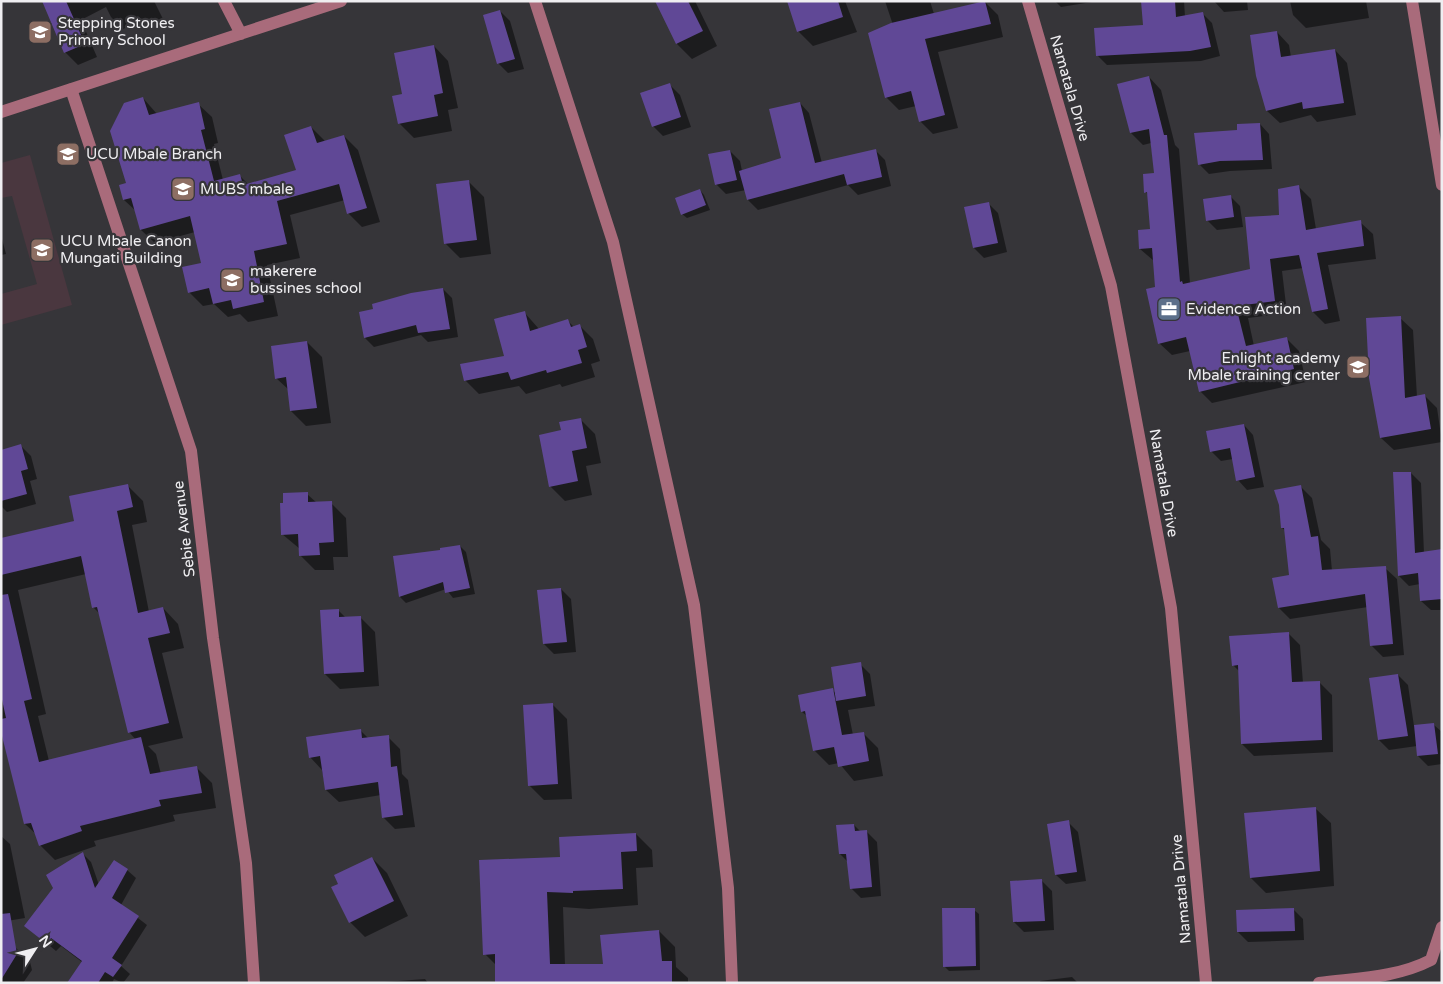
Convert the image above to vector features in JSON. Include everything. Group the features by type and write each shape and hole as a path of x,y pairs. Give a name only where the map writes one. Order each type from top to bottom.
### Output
{"street":[{"path":"224,1 241,34"},
{"path":"1,112 341,1"},
{"path":"535,1 613,242 694,605 728,888 732,983"},
{"name":"Namatala Drive","path":"1028,1 1111,286 1171,608 1206,983"},
{"path":"1412,1 1442,185"},
{"name":"Sebie Avenue","path":"71,89 192,451 213,638 246,863 254,983"},
{"path":"1319,983 1395,974 1417,967 1431,960 1442,927"}],"shaded area":[{"name":"UCU Mbale Canon Mungati Building","path":"30,155 72,305 1,325 1,294 37,284 12,196 1,198 1,163"}],"building":[{"path":"42,1 66,1 85,44 64,53"},
{"path":"655,1 688,1 703,31 676,44"},
{"path":"787,1 838,1 843,17 797,32"},
{"path":"985,1 991,24 925,39 945,115 919,122 911,91 885,98 868,33 891,23"},
{"path":"1141,1 1175,1 1176,17 1203,12 1211,47 1190,51 1096,56 1094,28 1143,25"},
{"path":"500,10 515,59 497,64 483,15"},
{"path":"1277,31 1281,57 1335,49 1344,103 1303,109 1302,102 1266,111 1256,76 1250,35"},
{"path":"434,45 443,93 434,95 438,116 398,124 392,96 402,94 394,53"},
{"path":"1149,76 1164,135 1167,135 1180,282 1182,281 1183,284 1250,269 1245,217 1279,215 1278,189 1299,185 1306,230 1361,220 1364,246 1317,253 1328,309 1312,312 1299,255 1270,259 1275,301 1236,306 1246,346 1287,337 1294,369 1199,392 1186,337 1158,344 1146,289 1155,287 1152,248 1139,249 1138,230 1150,229 1147,192 1144,193 1143,174 1154,173 1149,129 1130,133 1117,84"},
{"path":"670,83 681,117 652,127 640,93"},
{"path":"143,97 149,115 199,102 205,129 201,130 214,181 240,174 243,185 296,170 284,135 311,126 317,143 344,135 367,208 347,214 339,184 277,201 287,244 254,251 264,302 233,309 231,300 213,304 209,288 188,293 182,267 201,263 190,216 140,230 131,198 123,200 119,185 126,183 110,131 124,103"},
{"path":"800,102 815,163 876,149 882,177 847,185 844,174 747,200 739,171 781,158 769,109"},
{"path":"1260,123 1263,160 1220,161 1198,165 1194,133 1237,130 1237,124"},
{"path":"730,150 737,180 715,185 708,154"},
{"path":"469,180 477,240 444,244 436,184"},
{"path":"700,189 706,205 681,215 675,198"},
{"path":"1231,195 1234,217 1206,221 1203,199"},
{"path":"989,202 998,243 973,248 964,207"},
{"path":"443,288 450,329 418,333 416,325 364,338 359,312 373,309 372,304 411,293"},
{"path":"525,311 530,331 568,319 571,327 580,324 587,347 578,350 582,363 547,373 546,370 511,380 508,372 464,381 460,364 504,356 494,319"},
{"path":"1401,316 1405,398 1425,394 1431,429 1380,438 1369,378 1366,318"},
{"path":"307,341 317,408 290,411 286,377 275,379 271,346"},
{"path":"581,418 587,448 572,451 578,481 549,487 539,435 561,430 559,422"},
{"path":"1244,424 1255,477 1236,481 1230,448 1210,452 1206,431"},
{"path":"21,444 28,469 21,471 27,494 1,501 1,450"},
{"path":"1393,472 1411,472 1415,553 1442,549 1442,599 1420,601 1418,573 1398,576"},
{"path":"128,484 133,507 117,511 138,613 163,607 170,633 148,638 169,723 128,733 97,607 92,608 81,556 1,575 1,538 74,521 69,496"},
{"path":"1301,485 1311,537 1318,536 1322,570 1386,566 1393,644 1370,646 1365,594 1278,608 1272,578 1289,575 1284,528 1281,528 1279,505 1274,490"},
{"path":"308,492 308,502 332,501 334,542 319,543 320,555 299,556 298,534 281,535 280,503 283,503 283,493"},
{"path":"460,545 470,588 445,593 443,582 399,597 393,556 440,550 440,548"},
{"path":"561,588 567,642 543,644 537,590"},
{"path":"8,594 32,699 24,701 39,762 141,737 150,774 197,766 202,793 159,800 161,806 80,826 82,831 39,846 31,823 24,824 1,732 1,719 6,718 1,695 1,595"},
{"path":"339,609 339,617 361,616 364,672 324,674 320,610"},
{"path":"1289,632 1292,682 1320,681 1322,740 1241,744 1238,665 1232,666 1229,636"},
{"path":"861,662 866,696 836,701 831,667"},
{"path":"1398,674 1408,736 1378,740 1369,678"},
{"path":"833,688 842,735 864,732 869,761 838,767 834,747 813,751 805,711 801,712 798,695"},
{"path":"553,703 558,784 528,786 523,705"},
{"path":"1434,723 1438,754 1417,756 1414,725"},
{"path":"361,729 362,738 389,735 391,767 397,766 403,815 382,818 378,782 325,790 320,756 309,758 306,737"},
{"path":"1316,807 1320,871 1250,878 1244,813"},
{"path":"1069,820 1077,872 1055,875 1047,824"},
{"path":"854,824 855,831 867,830 872,887 850,889 846,854 839,854 836,825"},
{"path":"636,833 637,851 621,852 623,889 573,891 573,893 547,892 550,964 603,964 600,935 659,930 662,961 672,961 672,983 495,983 495,954 483,955 479,860 560,857 559,837"},
{"path":"83,852 95,888 114,860 128,869 112,898 139,916 112,958 122,965 113,977 105,972 98,983 67,983 82,961 51,938 47,944 24,926 53,888 46,875"},
{"path":"372,857 394,901 349,923 331,887 338,884 334,875"},
{"path":"1042,879 1045,921 1013,922 1010,881"},
{"path":"942,908 975,908 976,966 943,967"},
{"path":"1294,908 1295,931 1237,932 1236,910"},
{"path":"10,913 17,954 1,980 1,914"}],"place":[{"name":"Stepping Stones Primary School","path":"40,32"},
{"name":"UCU Mbale Branch","path":"68,154"},
{"name":"MUBS mbale","path":"183,189"},
{"name":"UCU Mbale Canon Mungati Building","path":"42,250"},
{"name":"makerere bussines school","path":"232,280"},
{"name":"Evidence Action","path":"1169,309"},
{"name":"Enlight academy Mbale training center","path":"1358,367"}]}
